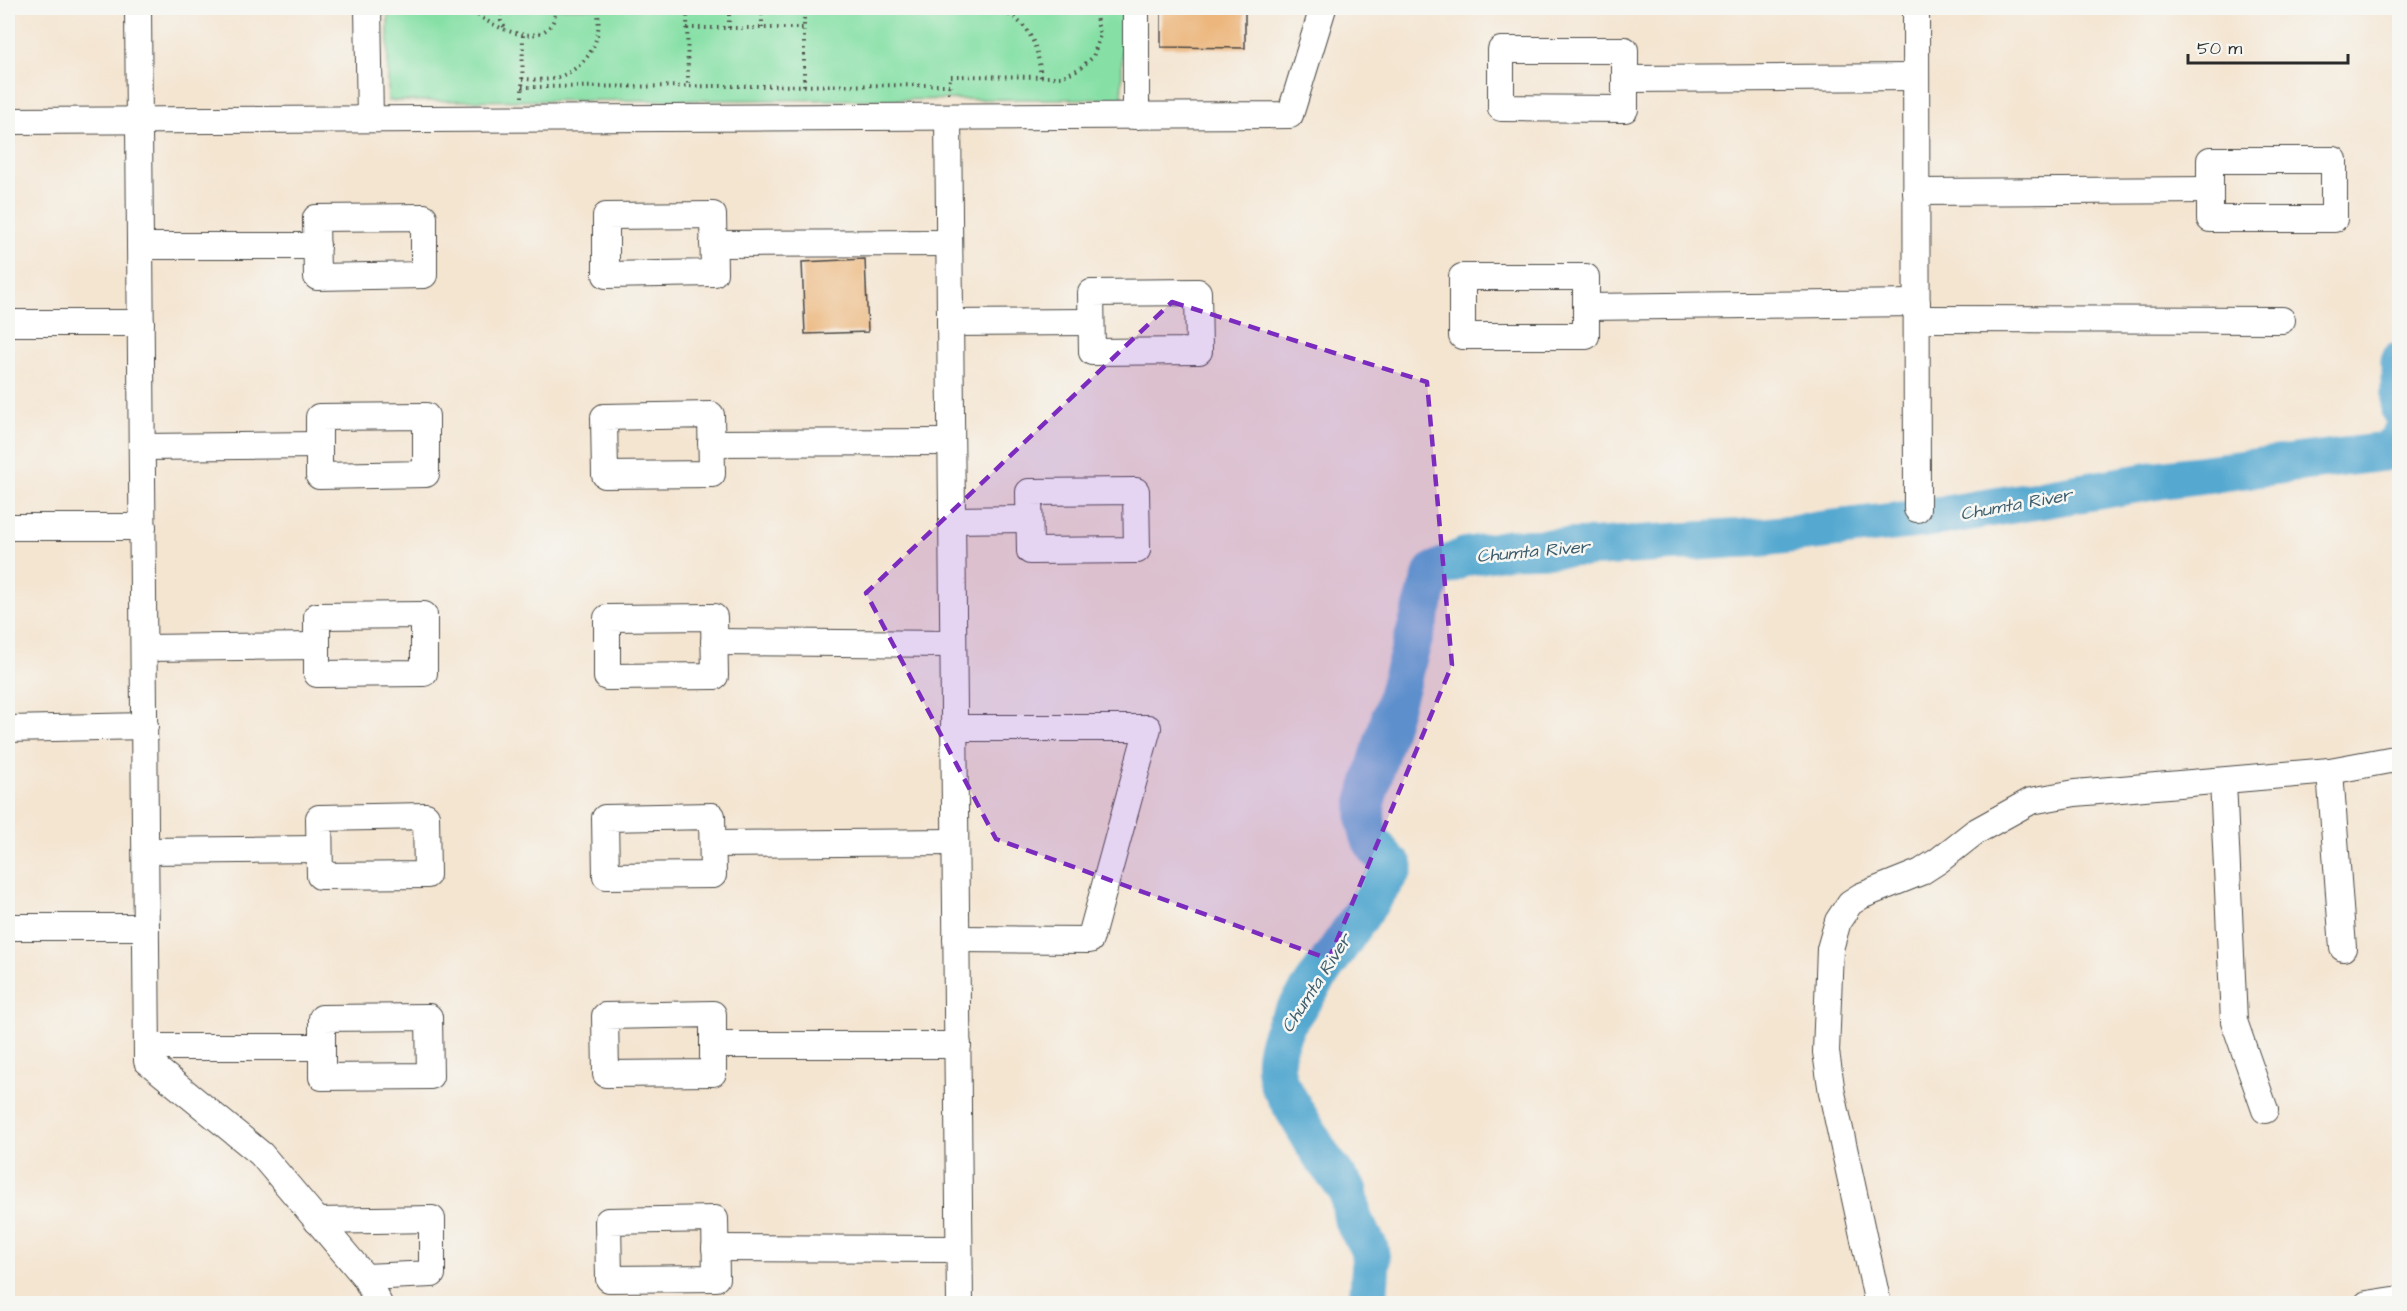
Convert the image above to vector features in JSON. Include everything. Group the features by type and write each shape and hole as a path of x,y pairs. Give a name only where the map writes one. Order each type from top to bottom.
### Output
{"street":[{"path":"138,8 147,1061 261,1154 365,1277 379,1304"},
{"path":"368,8 370,119"},
{"path":"1136,8 1136,116"},
{"path":"8,121 1290,116 1323,8"},
{"path":"1916,8 1917,509"},
{"path":"1501,50 1625,50 1625,79 1625,108 1501,108 1501,50"},
{"path":"1625,79 1916,77"},
{"path":"948,117 960,1304"},
{"path":"2210,160 2334,160 2334,219 2210,219 2210,190 2210,160"},
{"path":"1916,192 2210,190"},
{"path":"713,215 713,244 714,273 606,275 606,216 713,215"},
{"path":"423,217 424,275 317,277 317,246 316,218 423,217"},
{"path":"713,244 949,243"},
{"path":"140,246 317,246"},
{"path":"1462,277 1586,277 1586,307 1586,336 1462,336 1462,277"},
{"path":"1198,292 1199,351 1092,352 1091,322 1091,293 1198,292"},
{"path":"1586,307 1917,311 2282,320"},
{"path":"950,323 1091,322"},
{"path":"8,323 141,323"},
{"path":"711,415 711,443 712,474 605,475 604,417 711,415"},
{"path":"426,416 426,474 319,476 319,446 319,417 426,416"},
{"path":"711,443 951,442"},
{"path":"142,447 319,446"},
{"path":"1136,491 1137,550 1030,551 1029,519 1029,492 1136,491"},
{"path":"952,520 1029,519"},
{"path":"8,527 143,527"},
{"path":"424,615 424,673 317,674 317,646 317,616 424,615"},
{"path":"714,617 714,642 715,676 608,677 607,618 714,617"},
{"path":"714,642 953,644"},
{"path":"144,648 317,646"},
{"path":"8,729 144,726"},
{"path":"954,728 1148,728 1090,940 956,939"},
{"path":"1878,1304 1826,1059 1832,939 1850,903 1861,896 1921,872 1983,827 2031,801 2075,793 2330,771 2400,758"},
{"path":"2330,771 2343,948"},
{"path":"2223,781 2234,1021 2265,1110"},
{"path":"426,816 427,875 320,876 319,849 319,818 426,816"},
{"path":"712,816 713,844 713,875 606,876 605,818 712,816"},
{"path":"713,844 955,842"},
{"path":"146,851 319,849"},
{"path":"8,927 146,927"},
{"path":"712,1014 713,1045 713,1073 606,1074 605,1016 712,1014"},
{"path":"429,1017 430,1076 322,1077 322,1047 322,1018 429,1017"},
{"path":"713,1045 958,1045"},
{"path":"147,1047 322,1047"},
{"path":"317,1221 432,1218 432,1274 365,1277"},
{"path":"715,1219 716,1248 716,1278 609,1279 608,1221 715,1219"},
{"path":"716,1248 959,1249"},
{"path":"2367,1304 2400,1299"}],"path":[{"path":"468,8 480,18 506,30 533,36 542,34 552,25 555,18 554,8"},
{"path":"501,8 501,21 506,30"},
{"path":"522,79 554,79 575,68 592,52 597,33 597,8"},
{"path":"729,8 729,28"},
{"path":"762,8 762,28"},
{"path":"992,8 1005,12 1026,27 1038,50 1041,77"},
{"path":"950,76 1061,77 1078,69 1093,57 1101,35 1094,8"},
{"path":"687,10 688,87"},
{"path":"804,12 804,86"},
{"path":"687,27 804,28"},
{"path":"522,119 523,33"},
{"path":"522,87 949,85"}],"highlighted area":[{"path":"1172,302 1427,382 1452,665 1329,959 996,839 866,593"}],"green space":[{"path":"388,8 1122,8 1122,99 388,101"}],"building":[{"path":"1161,8 1245,8 1245,48 1161,47"},
{"path":"865,259 868,332 805,334 802,262"}],"waterway":[{"name":"Chumta River","path":"2400,361 2400,410"},
{"name":"Chumta River","path":"1368,1304 1371,1261 1369,1248 1353,1220 1348,1191 1322,1157 1279,1084 1275,1061 1286,1024 1394,867 1370,838 1366,822 1366,801 1433,572 1464,557 1509,549 1598,547 1764,537 1928,518 2165,479 2384,452 2397,442 2400,436"}]}
